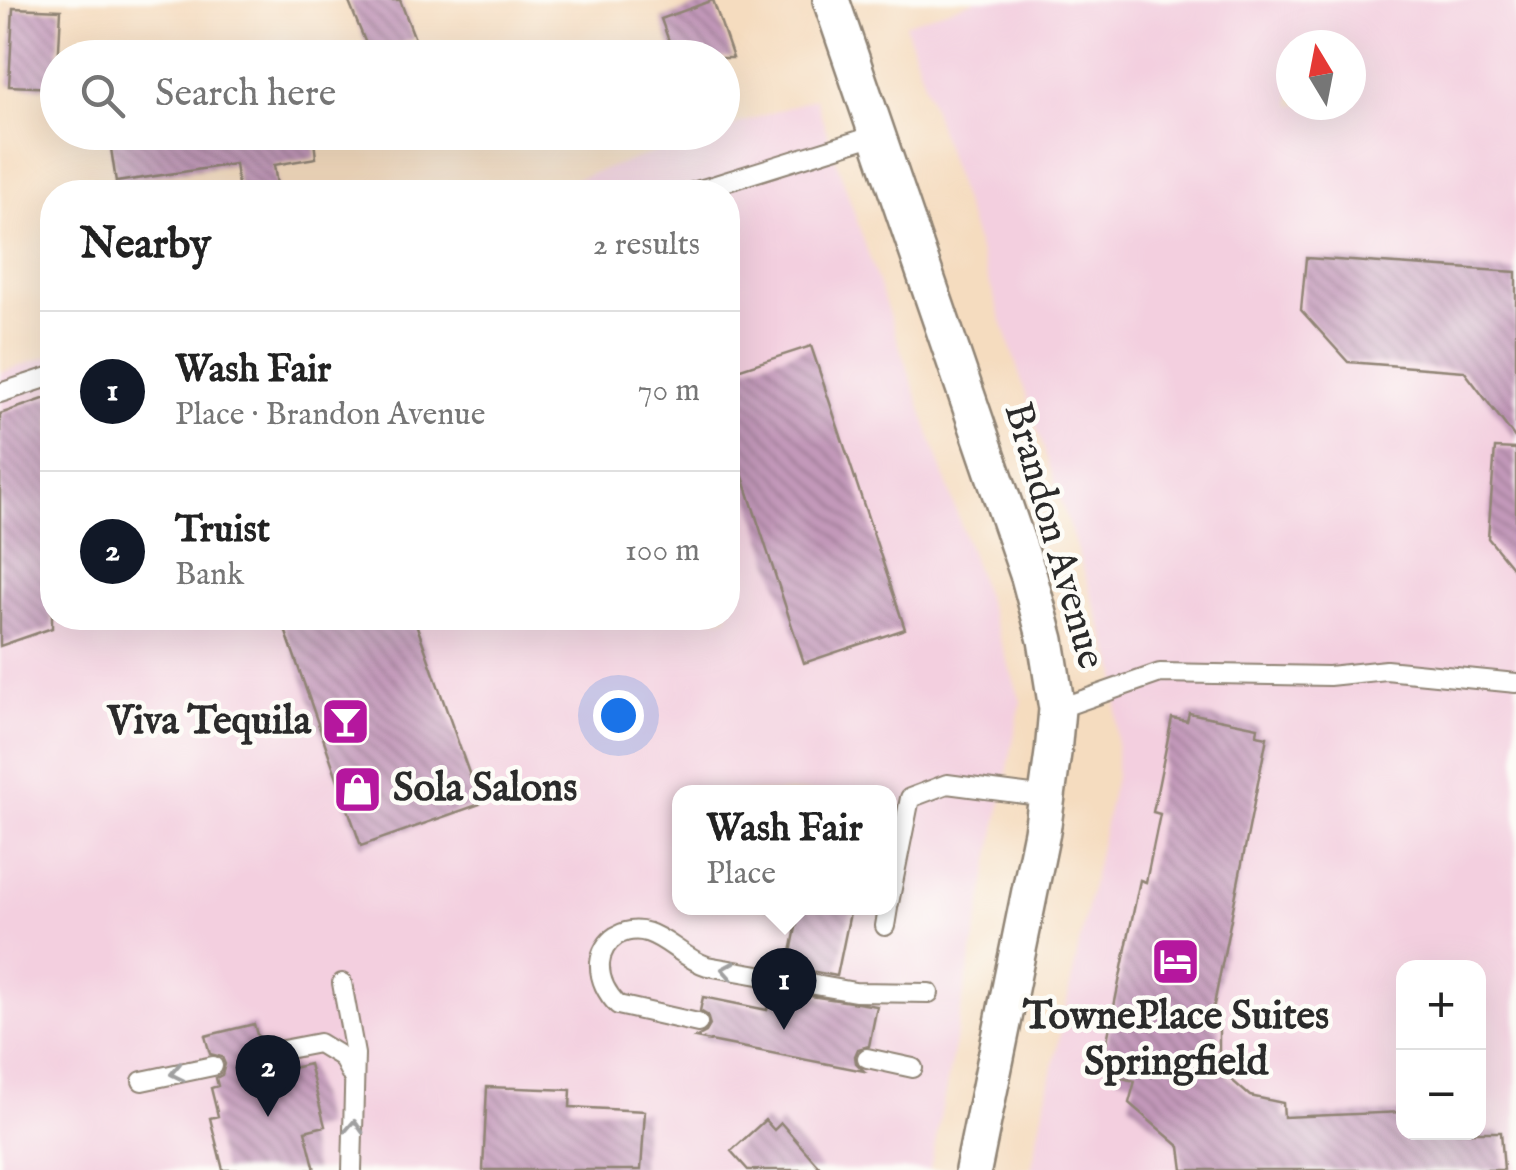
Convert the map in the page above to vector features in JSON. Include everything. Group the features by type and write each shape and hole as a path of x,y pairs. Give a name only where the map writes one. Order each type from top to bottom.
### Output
{"street":[{"name":"Brandon Avenue","path":"831,0 1029,578 1046,640 1057,709 1047,797 973,1170"}],"lane":[{"path":"731,180 879,134"},
{"path":"0,393 40,380"},
{"path":"1057,709 1160,673 1329,676 1386,670 1516,684"},
{"path":"897,862 910,798 948,784 1047,797"},
{"path":"698,1023 624,1008 613,1000 600,970 603,952 611,939 635,930 648,931 694,962 708,966 854,992 928,994"},
{"path":"342,983 355,1054 352,1170"},
{"path":"262,1054 320,1042 342,1056 356,1085"},
{"path":"867,1058 913,1068"},
{"path":"142,1080 213,1066"}],"shaded area":[{"path":"976,0 1516,0 1516,1170 1031,1170 1116,772 1117,673 905,24"},
{"path":"815,98 1021,701 930,1170 0,1170 0,373 40,359 40,630 740,630 740,180 572,180 662,150 740,150 740,123"}],"building":[{"path":"348,0 400,0 415,39 364,40"},
{"path":"713,0 727,40 669,40 661,19"},
{"path":"13,8 61,10 59,40 40,40 40,87 9,86"},
{"path":"111,150 315,150 316,158 274,165 276,180 237,180 235,164 116,180"},
{"path":"1306,258 1516,272 1516,439 1464,371 1348,362 1301,310"},
{"path":"811,346 905,629 804,663 740,468 740,369"},
{"path":"40,400 40,630 46,630 0,646 0,414"},
{"path":"1495,448 1516,449 1516,572 1488,538"},
{"path":"285,630 418,630 480,804 361,846"},
{"name":"TownePlace Suites Springfield","path":"1189,713 1258,727 1257,735 1267,737 1210,1025 1219,1028 1219,1058 1227,1076 1250,1096 1283,1103 1284,1117 1396,1112 1396,1140 1486,1140 1486,1132 1501,1132 1504,1170 1183,1170 1180,1147 1129,1103 1135,1081 1117,1077 1118,1068 1102,1065 1140,880 1146,882 1160,814 1153,812 1172,718 1187,721"},
{"path":"799,915 850,915 837,976 788,967"},
{"path":"771,990 877,1006 869,1046 858,1049 855,1056 864,1071 695,1038 710,1025 707,1015 700,1011 703,997 767,1010"},
{"path":"254,1024 259,1042 251,1049 250,1057 257,1065 265,1066 267,1074 309,1064 325,1126 305,1131 315,1170 223,1170 210,1118 218,1116 211,1088 218,1086 216,1078 222,1075 225,1064 222,1057 210,1054 205,1036"},
{"path":"487,1087 571,1090 570,1107 645,1111 641,1170 483,1170"},
{"path":"765,1120 774,1130 781,1123 822,1170 748,1170 731,1151"}],"place":[{"name":"Viva Tequila","path":"346,722"},
{"name":"Sola Salons","path":"358,789"},
{"name":"TownePlace Suites Springfield","path":"1176,962"},
{"name":"Wash Fair","path":"784,1030"},
{"name":"Truist","path":"268,1117"}]}
